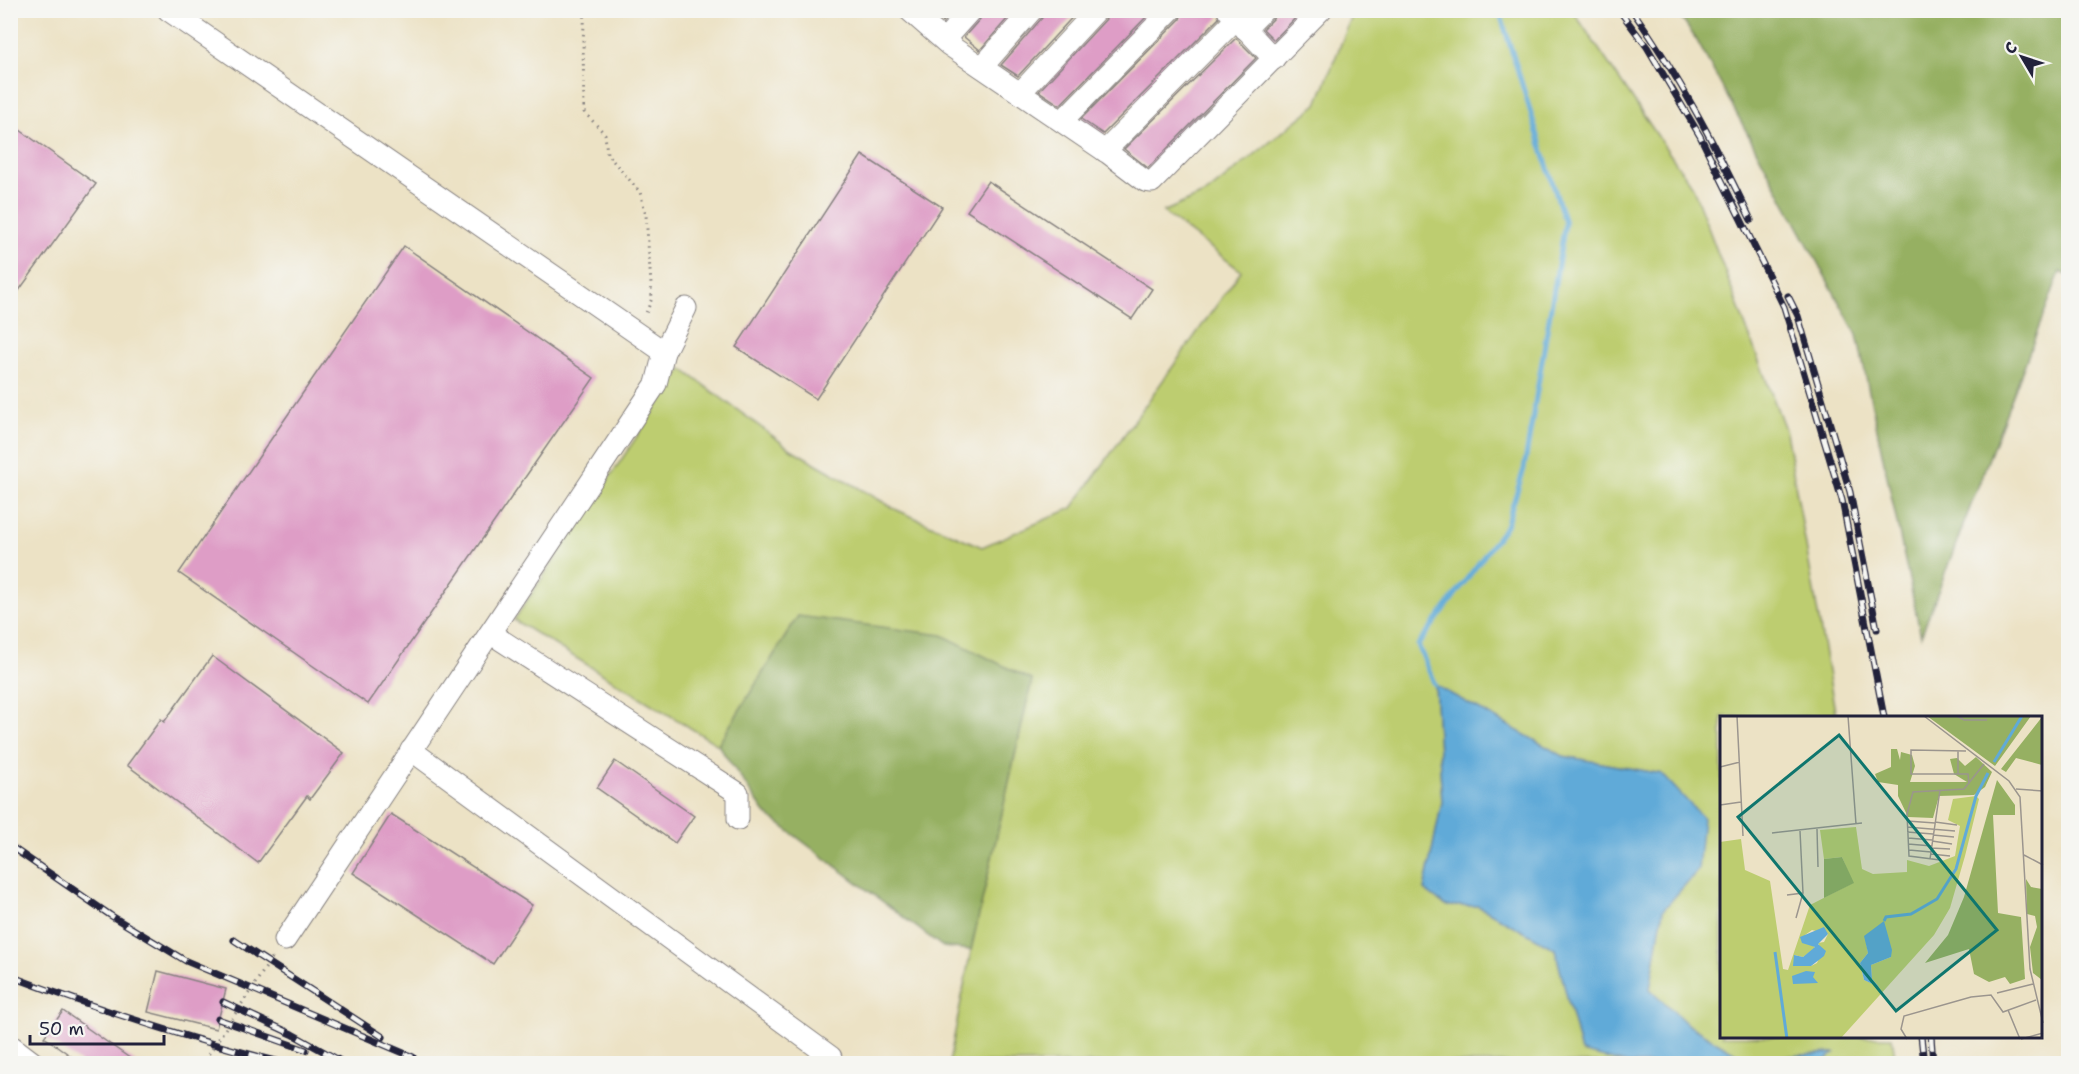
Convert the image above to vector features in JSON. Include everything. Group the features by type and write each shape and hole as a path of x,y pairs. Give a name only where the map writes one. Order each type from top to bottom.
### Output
{"street":[{"path":"168,10 664,352"},
{"path":"909,10 982,68 1106,151 1145,181 1152,182 1321,10"},
{"path":"944,40 971,10"},
{"path":"982,68 1032,10"},
{"path":"1020,93 1097,10"},
{"path":"1062,121 1171,10"},
{"path":"1106,151 1236,20 1264,10"},
{"path":"1236,20 1274,59"},
{"path":"285,940 656,384 664,352 686,308"},
{"path":"490,633 738,793 738,819"},
{"path":"411,750 831,1061"},
{"path":"10,1046 35,1064"}],"path":[{"path":"585,10 584,112 604,134 607,154 640,192 646,215 652,298 638,334"},
{"path":"202,1064 285,940"}],"green space":[{"path":"1354,11 1573,11 1693,188 1786,432 1836,716 1720,716 1720,1038 1892,1038 1896,1063 1820,1063 1834,1053 1745,1059 1688,1025 1650,989 1663,910 1698,870 1662,774 1563,756 1435,685 1442,802 1424,890 1446,906 1478,906 1555,949 1581,1052 1629,1063 949,1063 971,950 1032,680 798,616 718,745 514,620 682,369 789,448 897,510 982,547 1072,508 1241,271 1163,212 1208,192 1317,104"},
{"path":"1676,11 2068,11 2068,276 2060,272 1921,636 1857,335 1696,39"},
{"path":"798,616 942,635 1032,680 971,950 943,947 765,813 718,745"}],"water":[{"path":"1435,685 1563,756 1662,774 1703,818 1698,870 1663,910 1650,989 1688,1025 1745,1059 1835,1053 1820,1064 1629,1064 1581,1052 1555,949 1478,906 1446,906 1424,890 1442,802"}],"building":[{"path":"930,10 953,10 943,22"},
{"path":"983,10 1015,10 980,50 964,37 980,19"},
{"path":"1044,10 1079,10 1018,76 1001,65 1042,18"},
{"path":"1109,10 1153,10 1060,105 1039,91 1106,19"},
{"path":"1183,10 1216,10 1219,18 1103,134 1081,119 1180,19"},
{"path":"1276,10 1303,10 1274,40 1263,29 1273,19"},
{"path":"1236,38 1256,58 1148,168 1124,149"},
{"path":"10,123 96,184 10,303"},
{"path":"862,155 942,207 816,399 736,347"},
{"path":"988,181 1152,289 1132,319 967,211"},
{"path":"404,246 594,378 368,704 179,573"},
{"path":"212,656 344,753 310,799 307,796 258,863 127,765 161,719 164,722"},
{"path":"615,761 694,816 675,843 597,788"},
{"path":"391,814 532,905 493,964 353,873"},
{"path":"158,971 226,989 216,1029 148,1012"},
{"path":"63,1011 138,1064 82,1064 44,1037"}],"waterway":[{"path":"1435,685 1418,645 1506,526 1524,469 1565,223 1499,10"}],"railway":[{"path":"1619,10 1647,47 1700,136 1784,307 1842,500 1884,716"},
{"path":"1632,10 1666,61 1696,113 1751,220"},
{"path":"1788,296 1798,316 1850,492 1877,629"},
{"path":"10,846 110,915 186,961 413,1057"},
{"path":"234,940 383,1037"},
{"path":"10,976 148,1024 288,1064"},
{"path":"223,1002 292,1034 346,1064"},
{"path":"218,1019 306,1050"},
{"path":"1921,1038 1924,1064"},
{"path":"1931,1038 1933,1064"}]}
